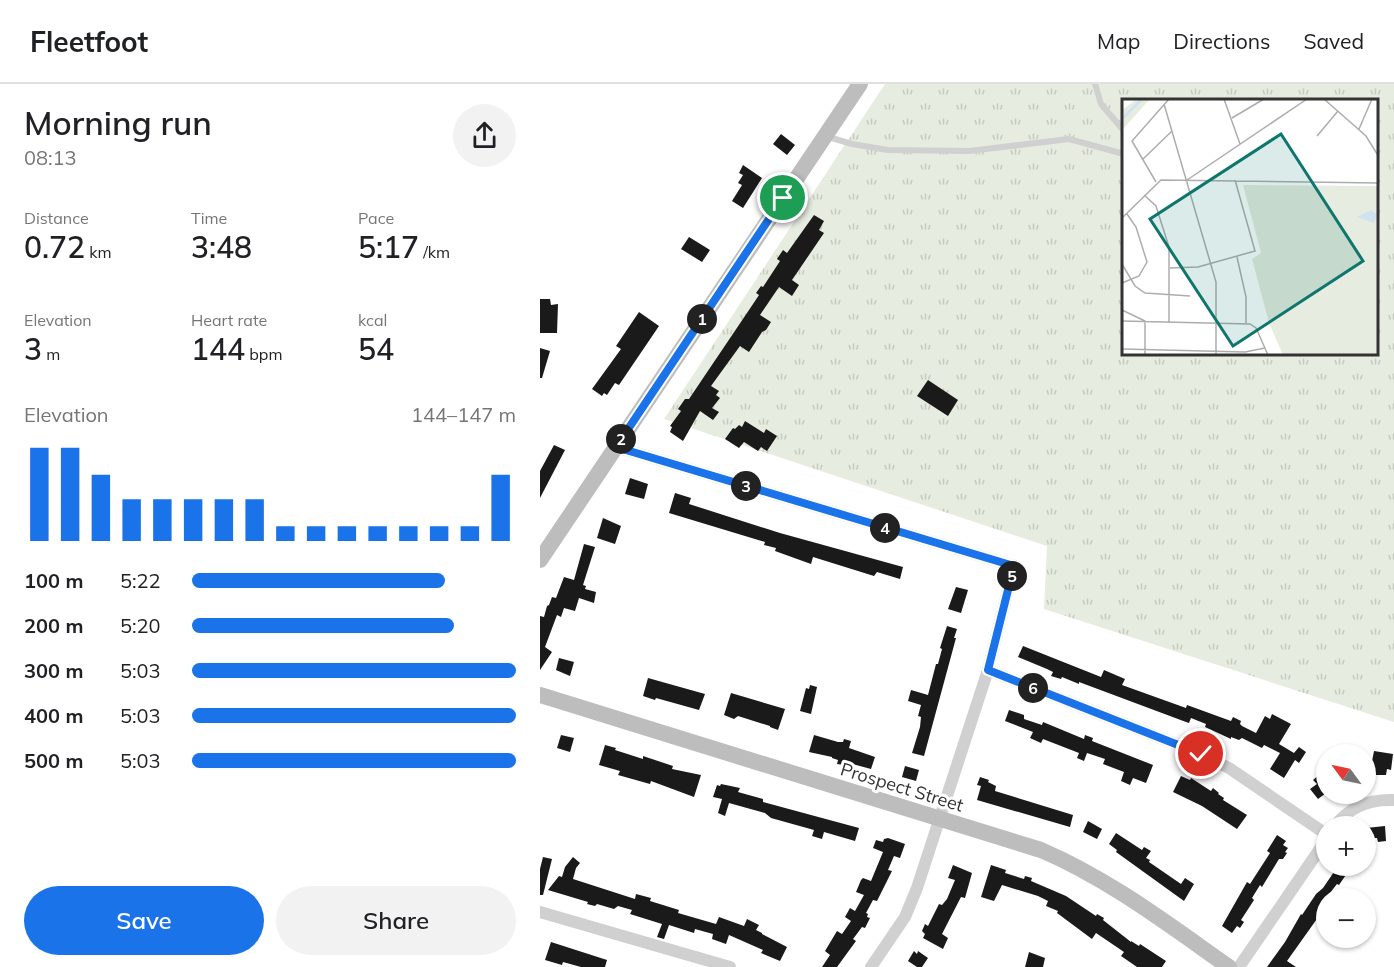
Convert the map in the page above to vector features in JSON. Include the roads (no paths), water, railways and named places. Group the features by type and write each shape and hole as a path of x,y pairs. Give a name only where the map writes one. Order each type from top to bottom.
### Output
{"street":[{"path":"540,560 860,84"},
{"path":"616,447 1014,566 988,670 940,820 905,917 871,967"},
{"path":"988,670 1201,754 1228,768 1316,827"},
{"name":"Prospect Street","path":"540,694 1041,850 1070,863 1122,894 1229,967"},
{"path":"1344,816 1358,806 1380,799 1394,800"},
{"path":"1239,967 1316,855"},
{"path":"540,912 730,967"}],"lane":[{"path":"1095,84 1101,104 1122,129"},
{"path":"825,136 852,144 888,150 969,151 1068,139 1122,153"}]}
